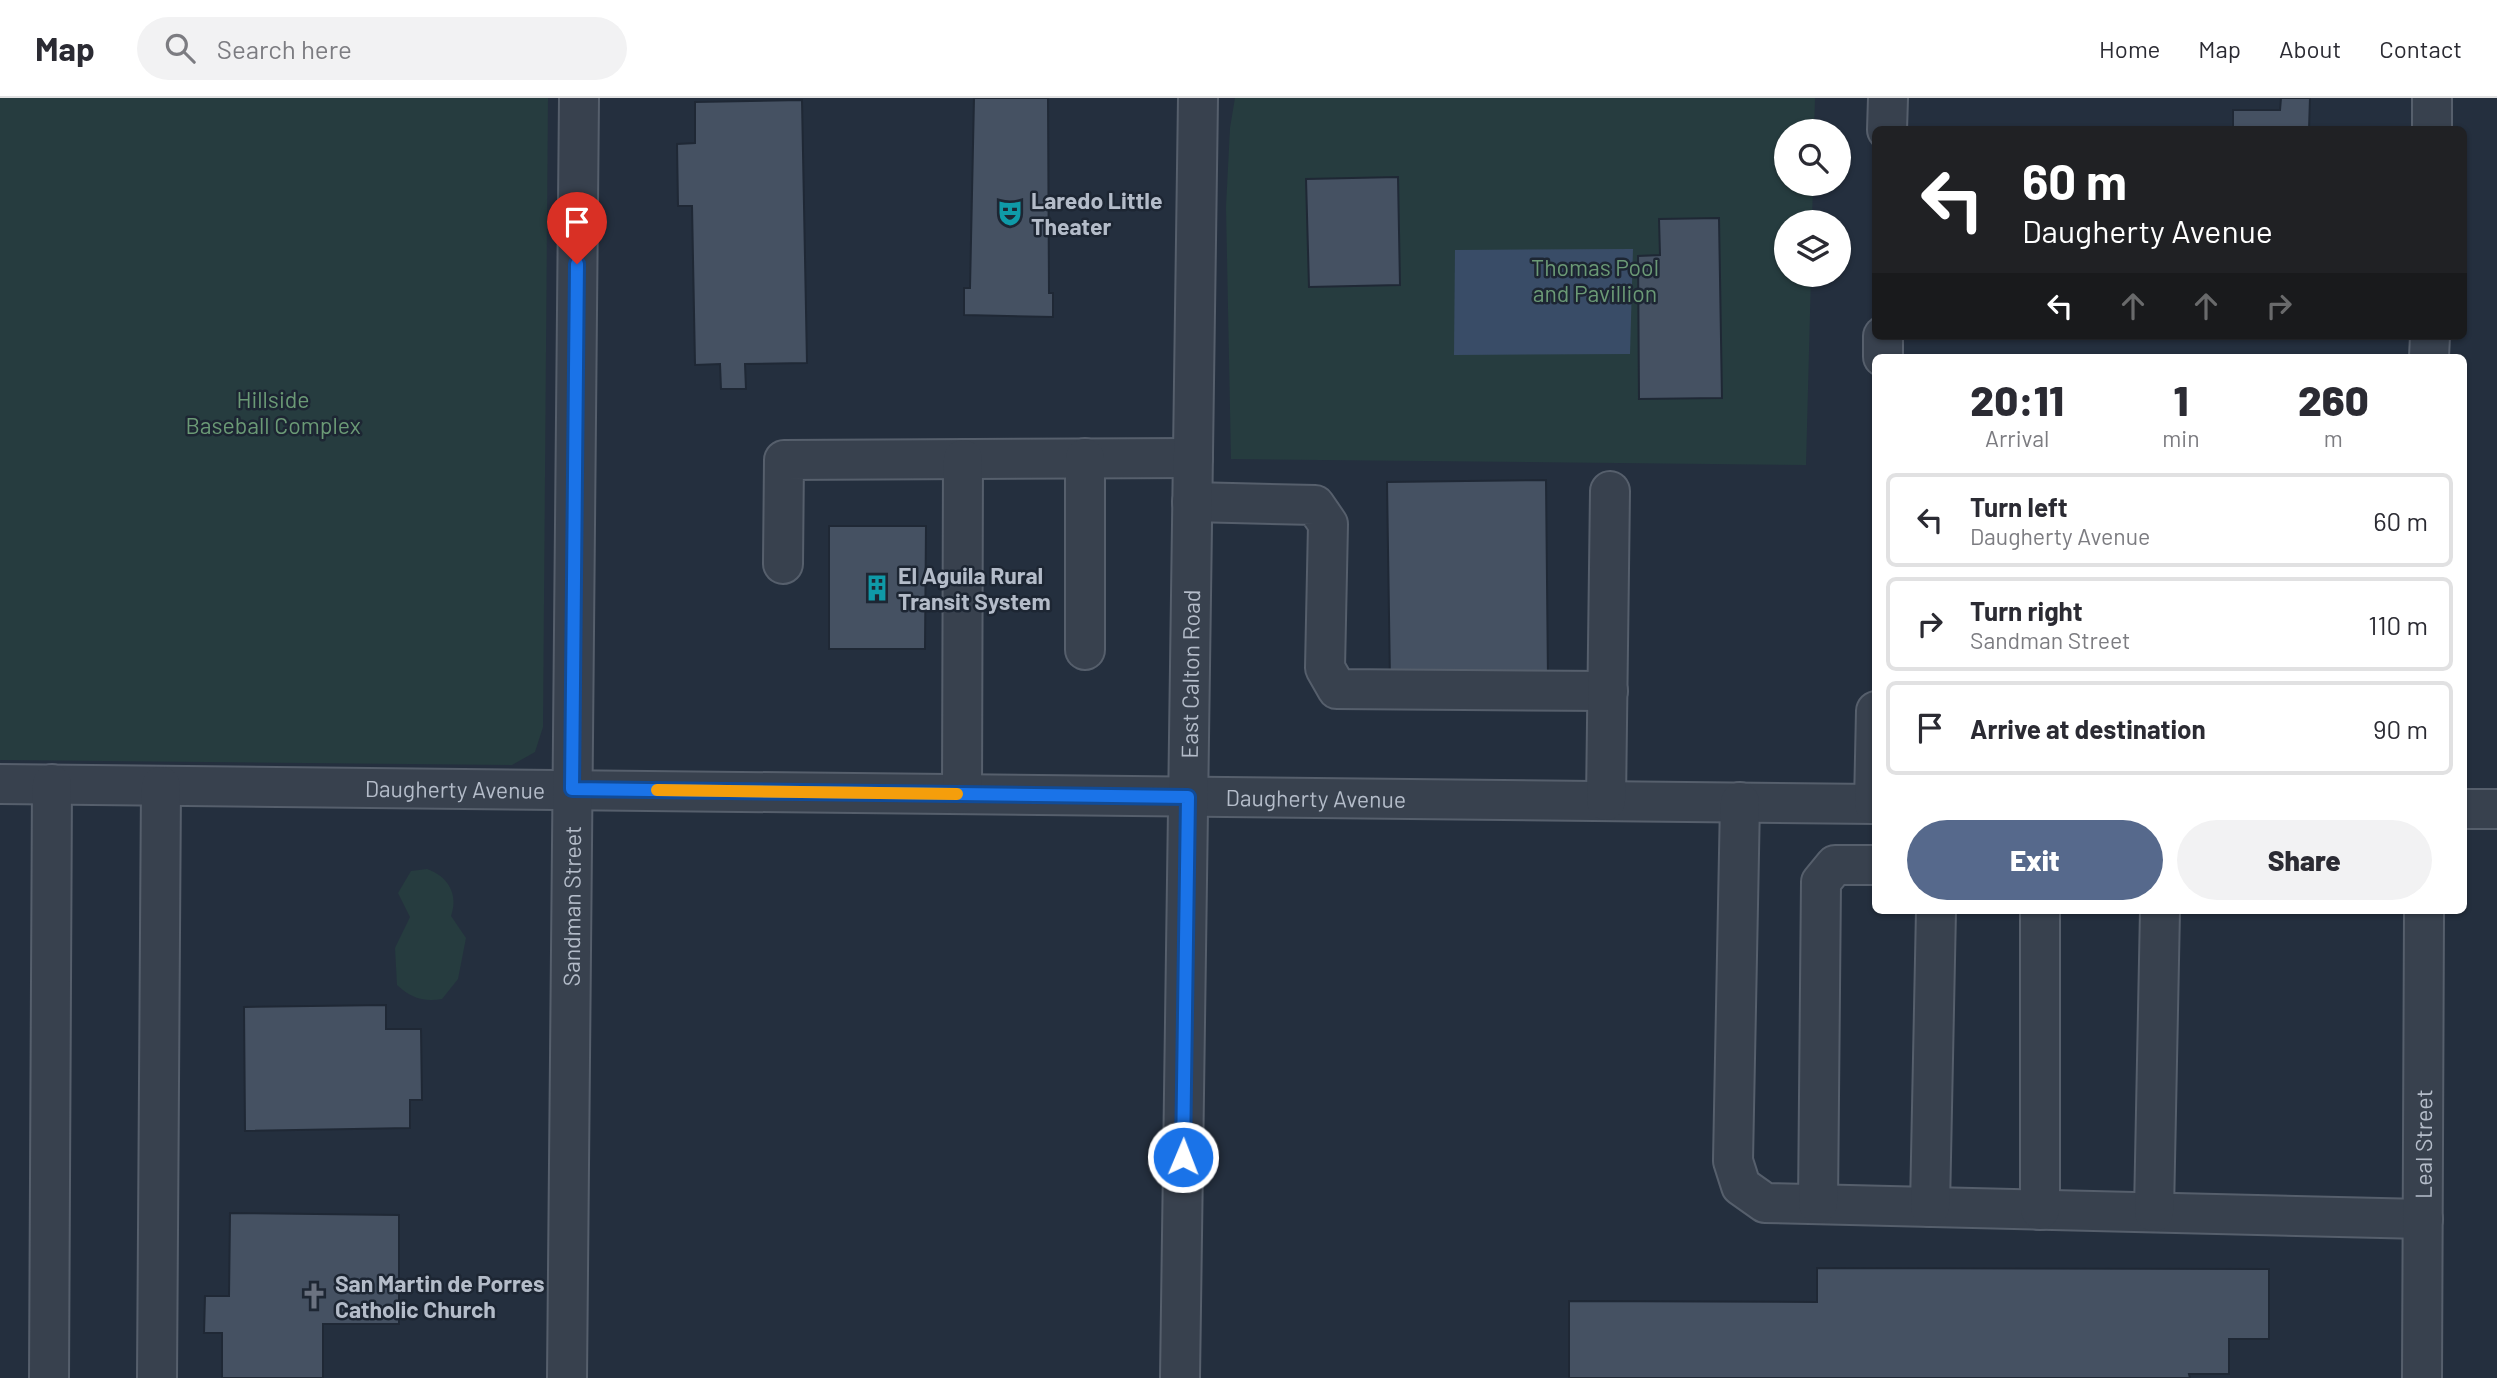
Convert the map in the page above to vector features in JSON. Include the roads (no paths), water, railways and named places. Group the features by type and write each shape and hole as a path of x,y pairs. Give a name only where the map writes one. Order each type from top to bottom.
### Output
{"street":[{"name":"Sandman Street","path":"567,1378 579,98"},
{"name":"East Calton Road","path":"1180,1378 1198,98"},
{"path":"1887,126 1888,98"},
{"path":"2432,98 2432,126"},
{"path":"783,564 784,460 1193,457"},
{"path":"1085,458 1085,650"},
{"path":"962,459 962,794"},
{"path":"1606,801 1610,491"},
{"path":"1192,502 1315,505 1328,524 1325,668 1337,689 1608,691"},
{"name":"Daugherty Avenue","path":"0,783 1872,804"},
{"path":"49,1378 52,784"},
{"path":"157,1378 161,786"},
{"path":"1740,802 1734,1161 1741,1186 1765,1203 2423,1219"},
{"path":"2467,809 2497,809"},
{"path":"1818,1204 1821,882 1835,865 1872,865"},
{"path":"1930,1207 1936,914"},
{"path":"2040,914 2040,1210"},
{"path":"2154,1212 2160,914"},
{"name":"Leal Street","path":"2422,1378 2424,914"}],"water":[{"path":"1633,249 1630,354 1454,355 1455,250"}],"place":[{"name":"Laredo Little Theater","path":"1010,213"},
{"name":"El Aguila Rural Transit System","path":"877,588"},
{"name":"San Martin de Porres Catholic Church","path":"314,1296"}],"park label":[{"name":"Thomas Pool and Pavillion","path":"1595,280"},
{"name":"Hillside Baseball Complex","path":"273,412"}]}
